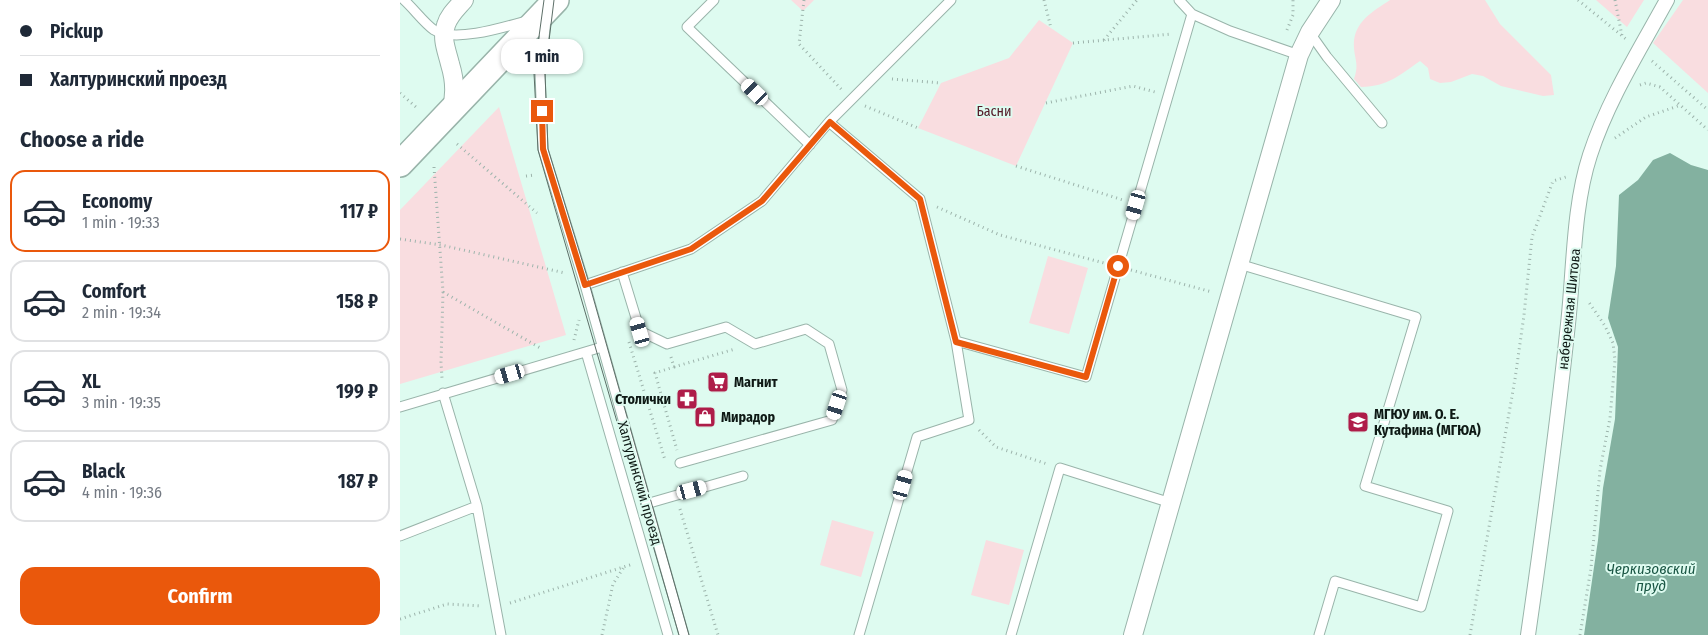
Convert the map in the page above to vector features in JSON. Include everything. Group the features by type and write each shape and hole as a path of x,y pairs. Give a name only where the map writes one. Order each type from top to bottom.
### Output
{"main road":[{"path":"400,164 547,9"}],"street":[{"path":"450,111 454,98 454,82 444,45 444,34 446,24 452,13 464,0"},
{"name":"набережная Шитова","path":"1528,635 1548,494 1580,200 1589,157 1606,110 1667,0"},
{"path":"1133,635 1299,55 1328,1"}],"lane":[{"path":"404,0 433,30 444,34 490,31 547,9"},
{"path":"714,0 687,27 810,145"},
{"path":"585,285 691,249 762,201 830,122 951,0"},
{"path":"1179,0 1192,14 1230,31 1280,50 1299,55"},
{"name":"Халтуринский проезд","path":"547,9 540,73 543,149 585,285 684,635"},
{"path":"956,342 1086,377 1192,14"},
{"path":"1310,32 1327,57 1382,123"},
{"path":"830,122 920,199 956,342 969,420 917,437 859,635"},
{"path":"1239,264 1416,316 1365,486 1448,511 1421,607 1335,581 1319,635"},
{"path":"622,272 640,332 667,344 726,327 755,344 806,329 829,344 842,390 832,420 680,463"},
{"path":"400,407 602,347"},
{"path":"586,352 668,635"},
{"path":"443,394 477,506 501,635"},
{"path":"1011,635 1060,468 1171,503"},
{"path":"646,504 743,476"},
{"path":"400,536 477,506"}],"path":[{"path":"804,0 799,44 852,100 918,128"},
{"path":"1044,0 1051,28"},
{"path":"1104,41 1137,0"},
{"path":"1280,50 1293,15 1293,0"},
{"path":"1615,0 1621,35 1640,50"},
{"path":"1073,44 1187,32"},
{"path":"874,77 941,83"},
{"path":"1638,86 1646,83 1660,87 1708,130"},
{"path":"1046,103 1133,86 1168,96"},
{"path":"400,93 417,108"},
{"path":"1611,141 1646,116 1681,106"},
{"path":"457,144 537,214"},
{"path":"1016,166 1136,205"},
{"path":"434,167 443,292 441,362 443,394"},
{"path":"1470,635 1515,378 1532,237 1553,181 1586,171"},
{"path":"526,176 536,175"},
{"path":"920,199 1000,235 1213,292"},
{"path":"400,239 441,245 565,273"},
{"path":"443,292 559,360"},
{"path":"1580,635 1591,568 1600,470 1610,418 1615,360 1613,343 1593,306 1587,300"},
{"path":"574,340 578,320"},
{"path":"626,334 718,635"},
{"path":"667,344 674,368"},
{"path":"680,463 655,373 755,344"},
{"path":"969,420 996,447 1060,468"},
{"path":"400,619 448,604 497,607 646,560"},
{"path":"602,635 613,584 624,567"}],"green space":[{"path":"791,0 814,0 803,11"},
{"path":"1390,0 1485,0 1500,24 1551,75 1554,95 1543,96 1501,86 1483,76 1472,74 1451,82 1440,83 1430,79 1428,68 1420,61 1399,76 1386,82 1379,85 1361,87 1354,79 1356,66 1354,39 1356,32 1364,19"},
{"path":"1596,0 1644,0 1627,27"},
{"path":"1683,0 1708,0 1708,93 1653,43"},
{"name":"Басни","path":"1039,20 1073,43 1016,166 918,128 941,83 1009,58"},
{"path":"499,107 566,335 400,384 400,210"},
{"path":"1048,256 1088,268 1069,334 1029,323"},
{"path":"832,520 874,532 861,577 820,565"},
{"path":"986,540 1024,550 1009,605 971,595"}],"water":[{"name":"Черкизовский пруд","path":"1670,153 1691,165 1708,170 1708,635 1584,635 1598,540 1603,488 1615,419 1618,347 1608,318 1616,266 1619,195 1638,180 1653,160"}],"tram line":[{"path":"544,0 534,73 538,150 679,635"},
{"path":"554,0 545,73 548,149 589,283 689,635"}],"place":[{"name":"Магнит","path":"718,382"},
{"name":"Столички","path":"687,399"},
{"name":"Мирадор","path":"705,417"},
{"name":"МГЮУ им. О. Е. Кутафина (МГЮА)","path":"1358,422"}],"route":[{"path":"542,111 543,149 585,285 691,249 762,201 830,122 920,199 956,342 1086,377 1118,266"}]}
